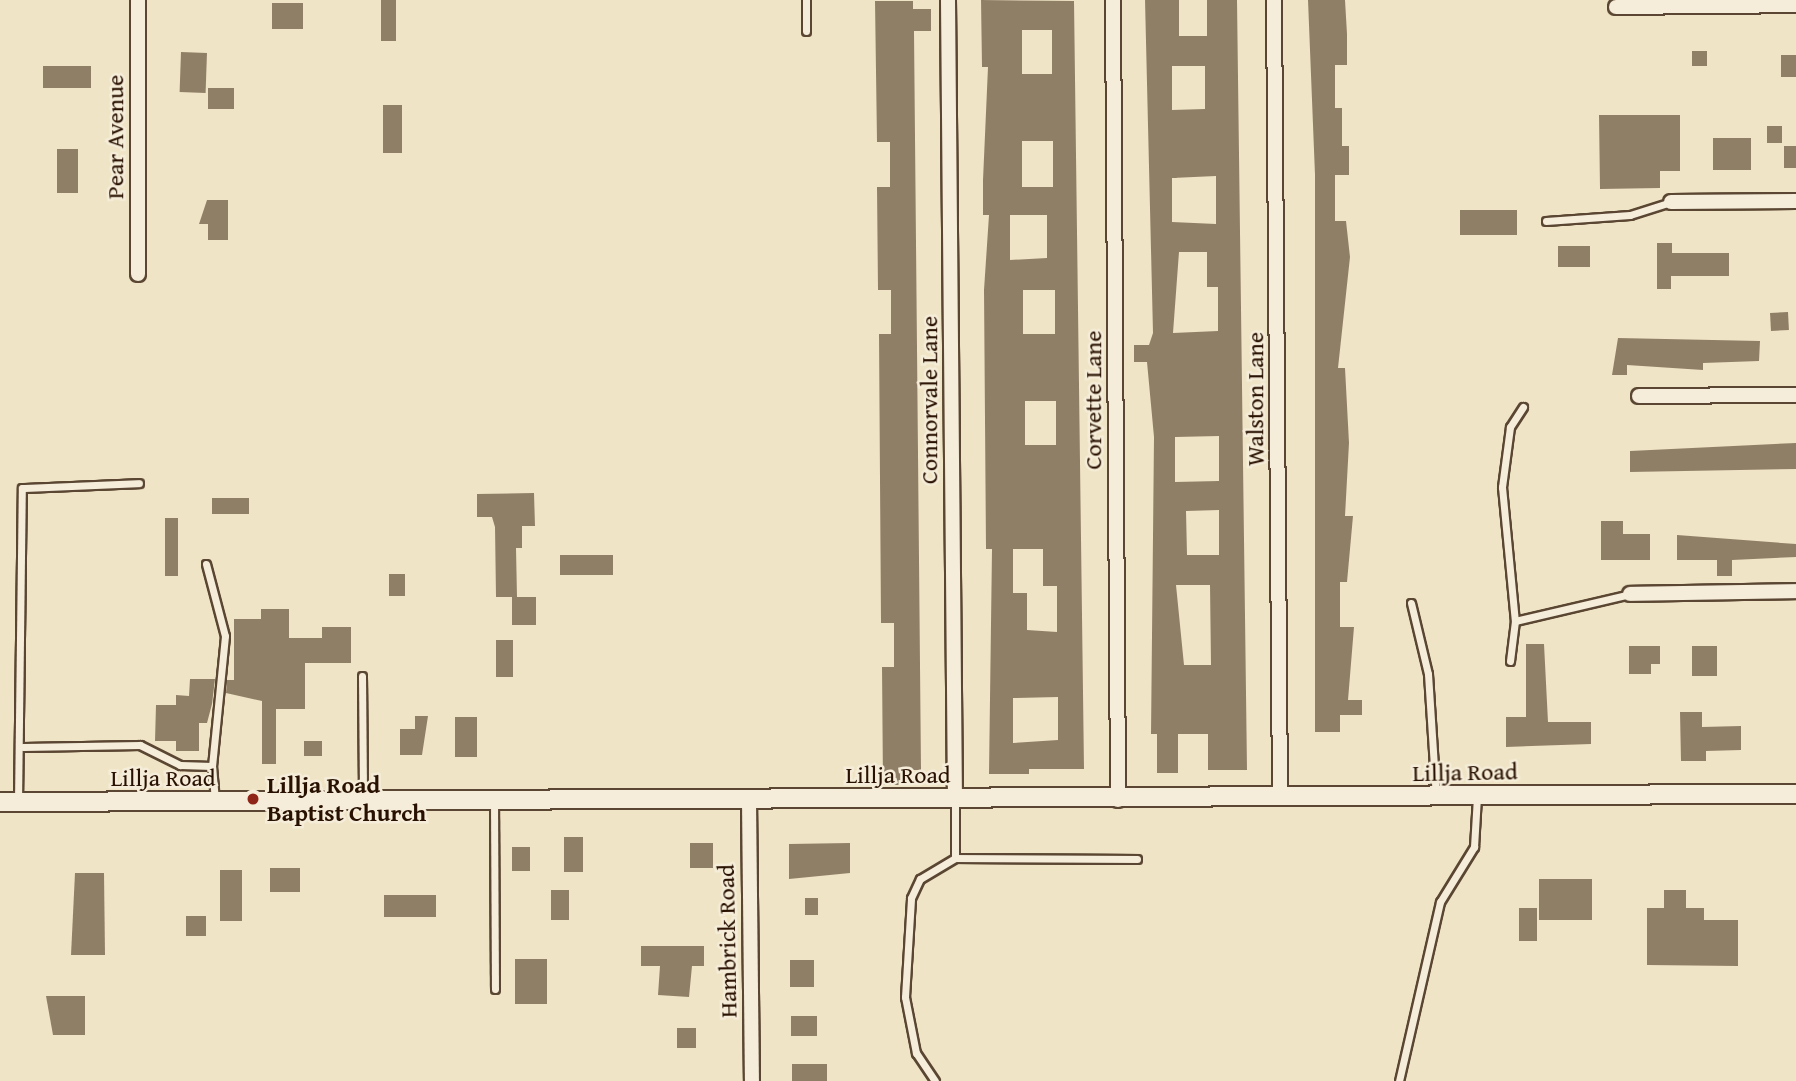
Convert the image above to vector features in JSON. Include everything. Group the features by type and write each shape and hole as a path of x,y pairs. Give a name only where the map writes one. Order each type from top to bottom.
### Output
{"street":[{"name":"Pear Avenue","path":"138,0 138,274"},
{"name":"Connorvale Lane","path":"948,0 955,799"},
{"name":"Corvette Lane","path":"1112,0 1118,800"},
{"name":"Walston Lane","path":"1275,0 1280,798"},
{"path":"1616,6 1796,5"},
{"path":"1671,202 1796,201"},
{"path":"1639,396 1796,395"},
{"path":"1630,594 1796,592"},
{"name":"Lillja Road","path":"9,802 1118,800 1796,794"},
{"name":"Hambrick Road","path":"749,800 752,1081"}],"lane":[{"path":"806,0 806,31"},
{"path":"1546,221 1630,215 1671,202"},
{"path":"1510,661 1515,621 1502,487 1510,427 1523,407"},
{"path":"9,802 23,747 22,488 139,482"},
{"path":"206,564 225,636 212,766 215,802"},
{"path":"1515,621 1630,594"},
{"path":"1411,603 1428,674 1436,797"},
{"path":"362,676 363,801"},
{"path":"23,747 140,745 180,765 212,766"},
{"path":"1399,1081 1440,902 1474,848 1477,797"},
{"path":"955,799 955,858"},
{"path":"494,801 495,989"},
{"path":"935,1081 916,1053 905,997 911,898 920,879 955,858 1137,859"}],"building":[{"path":"381,0 396,0 396,41 381,41"},
{"path":"981,0 1074,1 1084,769 1029,769 1029,774 989,774 992,549 986,549 984,290 989,215 983,215 988,67 982,67","holes":["1022,30 1052,30 1052,74 1022,74","1022,141 1053,141 1053,187 1022,187","1010,215 1047,215 1047,258 1010,260","1023,290 1055,290 1055,334 1023,334","1025,401 1056,401 1056,445 1025,445","1013,549 1043,549 1043,586 1057,586 1057,632 1027,630 1027,593 1013,593","1058,697 1058,740 1013,743 1013,698"]},
{"path":"1145,0 1179,0 1179,36 1207,36 1207,0 1237,0 1247,770 1208,770 1208,734 1178,734 1178,773 1157,773 1157,734 1151,734 1154,437 1147,362 1134,362 1134,345 1149,345 1153,333","holes":["1172,66 1205,66 1205,109 1172,110","1216,176 1216,224 1172,222 1172,178","1179,252 1207,252 1207,287 1218,287 1218,331 1173,333","1219,436 1219,481 1175,482 1175,437","1219,510 1219,555 1187,555 1186,511","1176,585 1210,585 1211,665 1184,665"]},
{"path":"1308,0 1345,0 1347,34 1347,65 1335,65 1335,108 1342,108 1342,146 1349,146 1349,175 1335,175 1335,221 1346,221 1350,257 1338,368 1345,368 1349,443 1345,516 1353,516 1347,582 1340,582 1340,627 1354,627 1348,700 1362,700 1362,715 1340,715 1340,732 1315,732 1315,175"},
{"path":"875,1 913,1 913,9 931,9 931,31 914,31 921,770 907,770 907,785 883,785 882,667 894,667 894,623 881,623 879,334 891,334 891,290 878,290 877,187 890,187 890,142 877,142"},
{"path":"272,3 303,3 303,29 272,29"},
{"path":"1692,51 1707,51 1707,66 1692,66"},
{"path":"181,52 207,53 206,93 180,92"},
{"path":"1781,55 1796,55 1796,77 1781,77"},
{"path":"43,66 91,66 91,88 43,88"},
{"path":"208,88 234,88 234,109 208,109"},
{"path":"383,105 402,105 402,153 383,153"},
{"path":"1599,115 1680,115 1680,171 1660,171 1660,188 1600,189"},
{"path":"1767,126 1782,126 1782,143 1767,143"},
{"path":"1713,138 1751,138 1751,170 1713,170"},
{"path":"1784,146 1796,146 1796,168 1784,168"},
{"path":"57,149 78,149 78,193 57,193"},
{"path":"207,200 228,200 228,240 208,240 208,224 199,224"},
{"path":"1460,210 1517,210 1517,235 1460,235"},
{"path":"1657,243 1672,243 1672,253 1729,253 1729,276 1671,276 1671,289 1657,289"},
{"path":"1558,246 1590,246 1590,267 1558,267"},
{"path":"1788,312 1789,330 1771,331 1770,313"},
{"path":"1618,338 1760,341 1759,361 1703,363 1703,370 1627,365 1627,375 1612,375"},
{"path":"1796,443 1796,469 1630,472 1630,451"},
{"path":"534,493 535,526 522,526 522,548 516,548 517,597 496,597 495,527 492,517 477,517 477,494"},
{"path":"212,498 249,498 249,514 212,514"},
{"path":"165,518 178,518 178,576 165,576"},
{"path":"1601,521 1623,521 1623,534 1650,534 1650,560 1601,560"},
{"path":"1677,535 1796,544 1796,557 1732,560 1732,576 1717,576 1717,560 1677,560"},
{"path":"560,555 613,555 613,575 560,575"},
{"path":"389,574 405,574 405,596 389,596"},
{"path":"512,597 536,597 536,625 512,625"},
{"path":"261,609 289,609 289,638 322,638 322,627 351,627 351,663 305,663 305,709 276,709 276,764 262,764 262,701 226,693 227,680 234,680 234,619 261,619"},
{"path":"496,640 513,640 513,677 496,677"},
{"path":"1526,644 1544,644 1548,722 1591,722 1591,744 1506,747 1506,717 1526,717"},
{"path":"1629,646 1660,646 1660,664 1651,664 1651,674 1629,674"},
{"path":"1692,646 1717,646 1717,676 1692,676"},
{"path":"190,679 215,679 212,704 207,723 199,723 199,751 176,751 176,741 155,741 156,705 176,705 176,695 189,696"},
{"path":"1680,712 1702,712 1702,727 1741,726 1741,750 1706,751 1706,761 1681,761"},
{"path":"415,716 428,716 422,755 400,755 400,729 415,729"},
{"path":"455,717 477,717 477,757 455,757"},
{"path":"304,741 322,741 322,756 304,756"},
{"path":"564,837 583,837 583,872 564,872"},
{"path":"690,843 713,843 713,868 690,868"},
{"path":"850,843 850,873 789,879 789,844"},
{"path":"512,847 530,847 530,871 512,871"},
{"path":"270,868 300,868 300,892 270,892"},
{"path":"220,870 242,870 242,921 220,921"},
{"path":"75,873 104,873 105,955 71,955"},
{"path":"1539,879 1592,879 1592,920 1539,920"},
{"path":"551,890 569,890 569,920 551,920"},
{"path":"1664,890 1686,890 1686,908 1704,908 1704,920 1738,920 1738,966 1647,965 1647,908 1664,908"},
{"path":"384,895 436,895 436,917 384,917"},
{"path":"805,898 818,898 818,915 805,915"},
{"path":"1519,908 1537,908 1537,941 1519,941"},
{"path":"186,916 206,916 206,936 186,936"},
{"path":"641,946 704,946 704,966 692,966 689,997 658,995 660,966 641,966"},
{"path":"515,959 547,959 547,1004 515,1004"},
{"path":"790,960 814,960 814,987 790,987"},
{"path":"46,996 85,996 85,1035 53,1035"},
{"path":"791,1016 817,1016 817,1036 791,1036"},
{"path":"677,1028 696,1028 696,1048 677,1048"},
{"path":"792,1064 827,1064 827,1081 792,1081"}],"place":[{"name":"Lillja Road Baptist Church","path":"253,799"}]}
